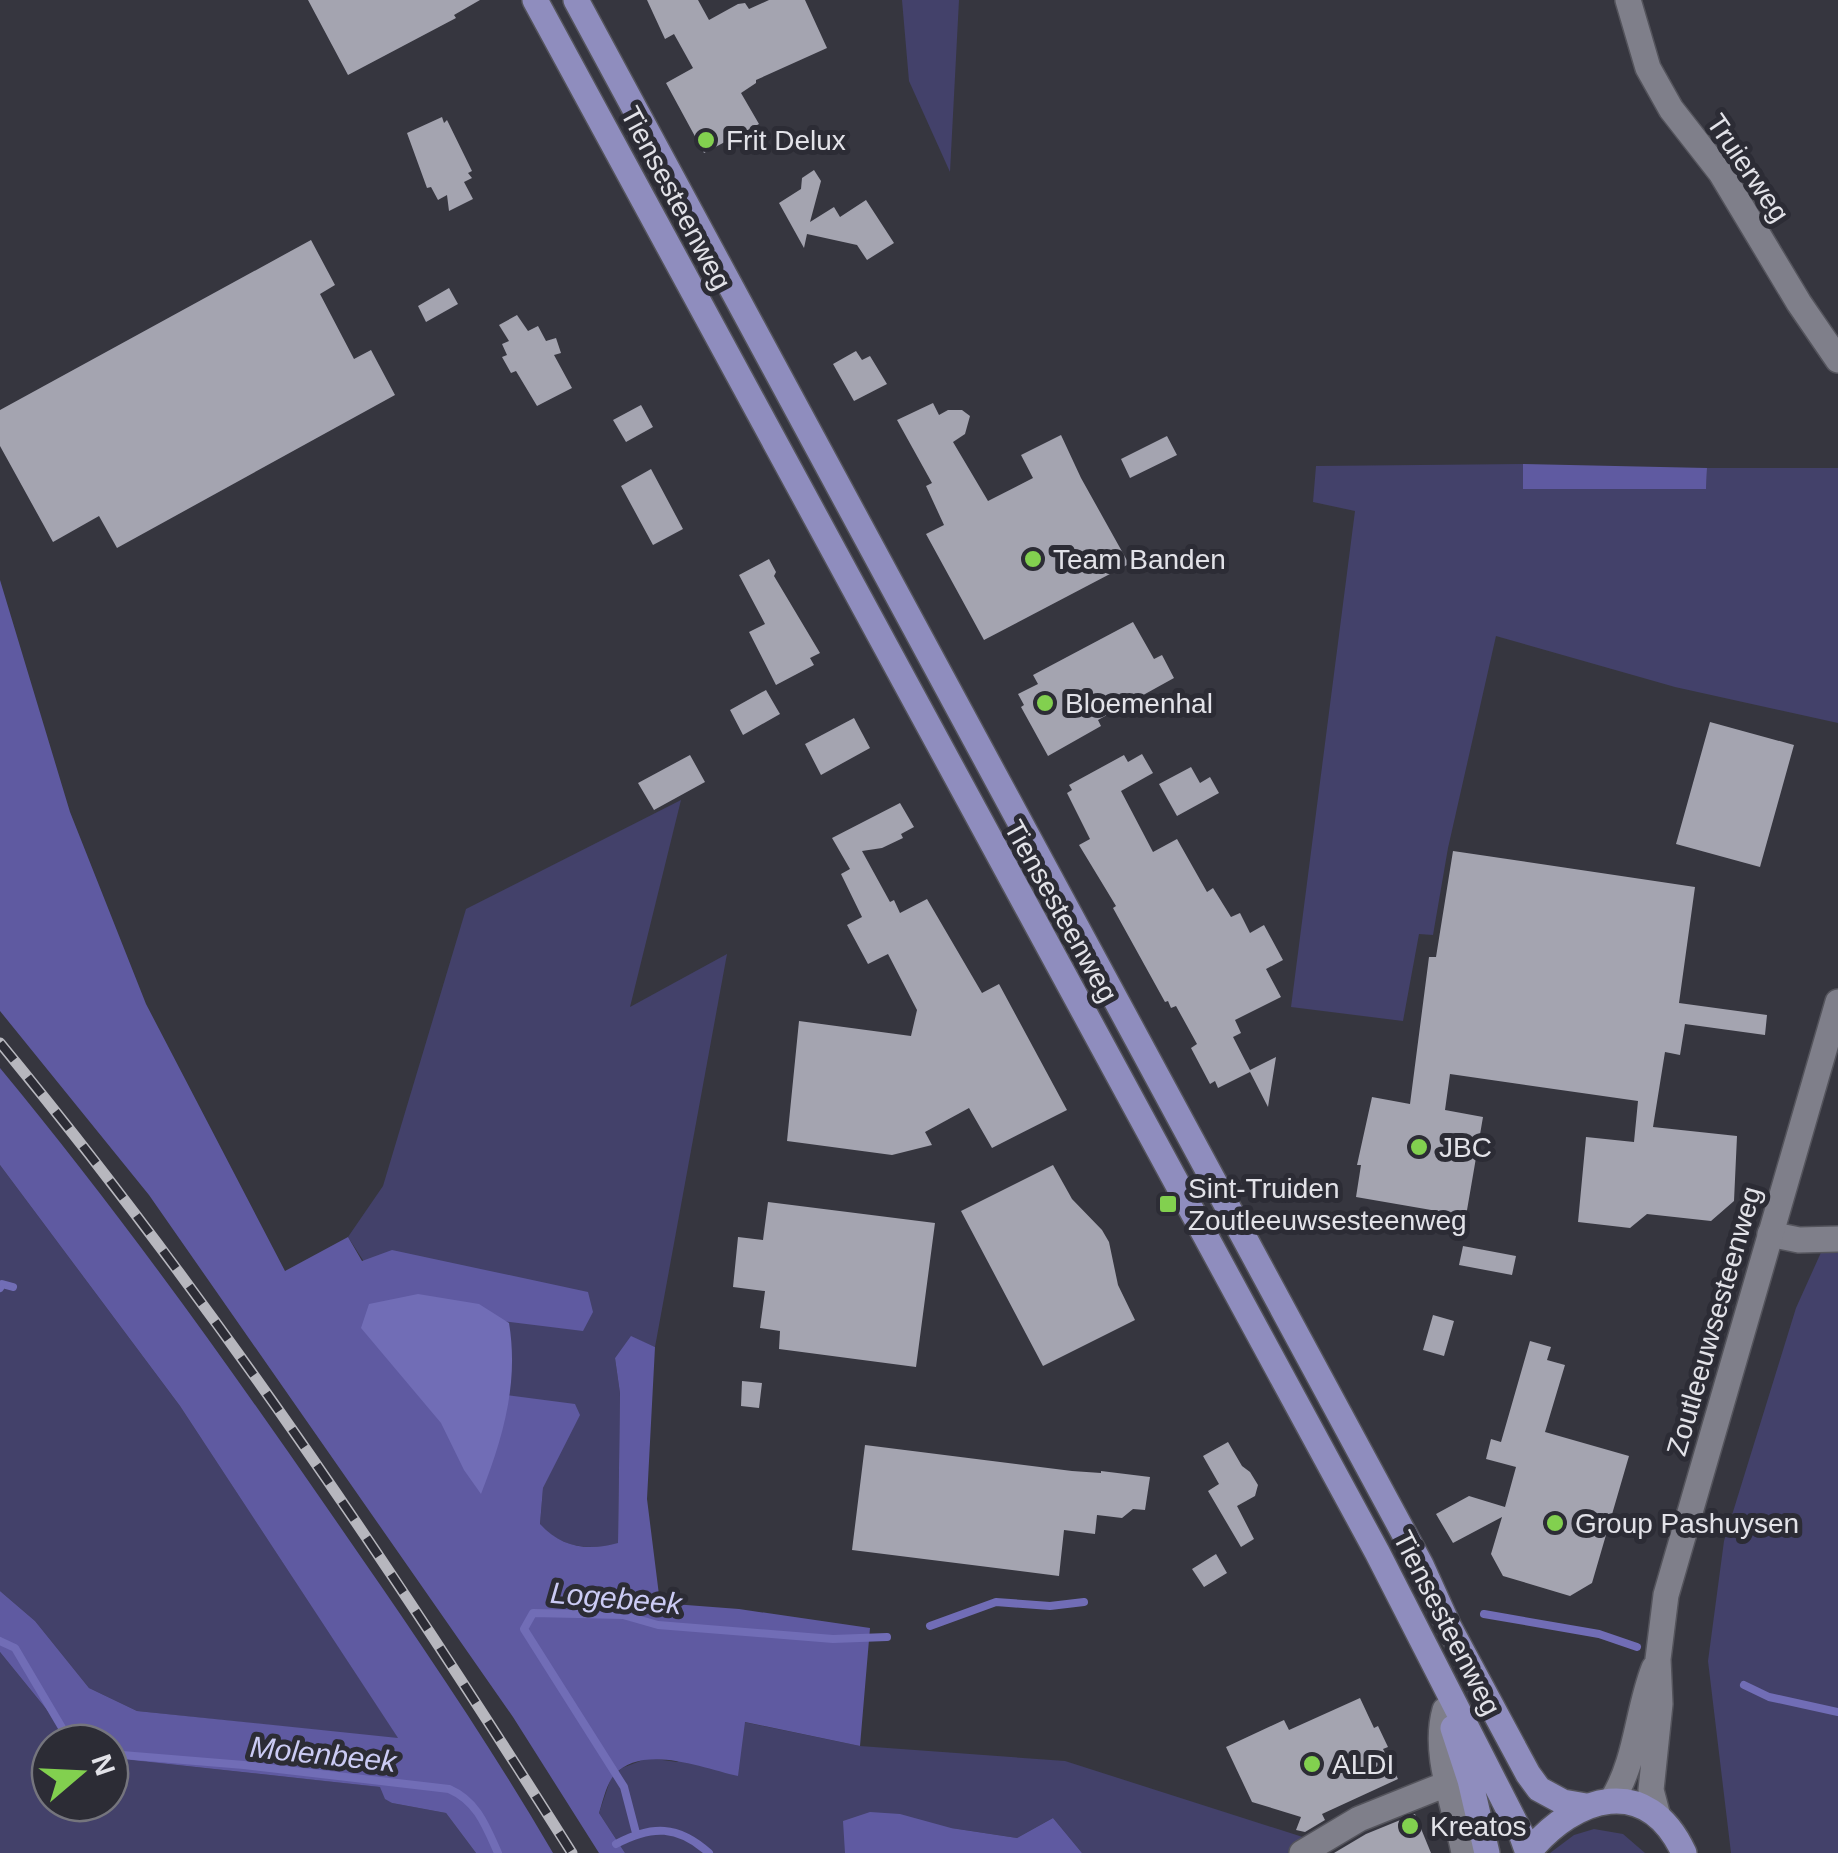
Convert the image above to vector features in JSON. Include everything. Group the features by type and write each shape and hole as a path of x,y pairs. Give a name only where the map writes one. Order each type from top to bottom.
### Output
{"main road":[{"name":"Tiensesteenweg","path":"535,0 1334,1473 1475,1742 1528,1853"},
{"name":"Tiensesteenweg","path":"576,0 1421,1565 1516,1757 1539,1789 1564,1802 1586,1806"},
{"path":"1436,1670 1445,1710 1470,1780 1487,1853"},
{"path":"1528,1853 1560,1821 1586,1806 1612,1800 1630,1802 1657,1814 1684,1853"}],"street":[{"name":"Truierweg","path":"1628,0 1648,68 1671,108 1721,172 1838,360"},
{"name":"Zoutleeuwsesteenweg","path":"1657,1814 1652,1790 1660,1704 1658,1659 1666,1595 1838,1002"},
{"path":"1770,1234 1799,1240 1838,1240"},
{"name":"Zoutleeuwsesteenweg","path":"1612,1800 1630,1760 1642,1700 1658,1659"},
{"name":"Tiensesteenweg","path":"1445,1710 1441,1725 1464,1853"},
{"path":"1302,1853 1359,1818 1449,1783"}],"shaded area":[{"path":"902,0 959,0 950,172 909,81"},
{"path":"1523,464 1523,488 1706,488 1707,468 1838,468 1838,723 1675,687 1496,636 1448,848 1433,935 1419,934 1403,1021 1291,1007 1355,511 1313,502 1316,466"},
{"path":"1523,464 1707,468 1706,489 1523,489"},
{"path":"0,580 70,812 146,1004 285,1271 348,1237 362,1261 392,1250 588,1292 593,1312 583,1331 462,1316 445,1387 575,1404 580,1415 543,1488 540,1524 566,1543 596,1547 618,1543 620,1393 615,1358 631,1336 655,1347 647,1499 660,1603 739,1609 870,1628 860,1746 745,1722 738,1776 673,1760 640,1761 626,1766 611,1779 599,1813 625,1853 599,1853 513,1717 149,1195 0,1011"},
{"path":"681,800 630,1007 727,954 655,1347 631,1337 615,1358 620,1393 618,1544 576,1545 557,1539 540,1525 543,1488 560,1453 445,1387 348,1237 383,1186 466,909"},
{"path":"0,1068 127,1229 247,1394 442,1677 553,1853 476,1853 446,1813 392,1803 385,1799 380,1787 130,1760 130,1723 59,1723 0,1652 0,1591 35,1621 89,1688 137,1711 398,1738 180,1406 0,1165"},
{"path":"0,1165 180,1406 399,1739 137,1711 89,1688 35,1621 0,1591"},
{"path":"1823,1248 1838,1248 1838,1853 1731,1853 1708,1661 1724,1541 1796,1308"},
{"path":"418,1294 479,1304 509,1323 512,1367 507,1410 481,1494 464,1470 441,1423 361,1328 369,1304"},
{"path":"0,1652 59,1723 30,1723 30,1823 130,1823 130,1760 381,1787 392,1803 446,1813 476,1853 0,1853"},
{"path":"744,1722 860,1746 1065,1761 1309,1839 1318,1853 1082,1853 1053,1818 1017,1838 951,1828 895,1853 625,1853 599,1813 611,1778 622,1768 648,1758 677,1762"},
{"path":"870,1812 900,1814 951,1828 1017,1838 1053,1818 1082,1853 845,1853 843,1821"},
{"path":"1594,1829 1623,1834 1645,1853 1550,1853 1574,1835"}],"building":[{"path":"308,0 480,0 454,15 456,18 348,75"},
{"path":"647,0 698,0 709,20 738,4 745,3 749,9 769,0 805,0 827,48 756,80 741,93 759,124 704,153 666,83 693,68 674,34 665,39"},
{"path":"442,117 472,171 468,173 472,178 464,182 473,199 449,211 447,195 438,200 431,187 427,188 407,133"},
{"path":"814,170 821,181 810,222 834,207 840,217 866,200 894,243 867,260 857,245 807,234 804,248 779,203 801,189 802,178"},
{"path":"311,240 335,285 320,294 354,359 371,350 395,395 117,548 99,516 53,542 0,446 0,410"},
{"path":"449,288 458,304 426,322 418,306"},
{"path":"517,315 528,331 538,326 546,341 556,338 561,353 554,355 572,388 537,406 516,371 511,373 502,357 507,355 502,344 509,341 499,325"},
{"path":"856,351 862,360 870,356 887,384 854,401 833,364"},
{"name":"Team Banden","path":"933,403 939,415 962,410 970,416 965,434 953,442 988,501 1033,478 1021,455 1061,435 1129,564 984,640 926,534 944,525 926,486 932,483 897,420"},
{"path":"641,405 653,427 626,442 613,420"},
{"path":"1167,436 1177,455 1130,478 1121,459"},
{"path":"651,469 683,529 653,545 621,486"},
{"path":"769,559 776,572 774,576 820,653 810,658 814,665 776,685 749,632 765,624 739,575"},
{"path":"1133,622 1154,659 1162,655 1174,678 1098,720 1101,726 1048,756 1018,694 1038,684 1033,675"},
{"path":"766,690 780,714 743,735 730,710"},
{"path":"854,718 870,748 821,775 805,744"},
{"path":"1710,722 1794,745 1760,867 1676,844"},
{"path":"1142,754 1153,773 1121,791 1153,852 1177,839 1207,892 1213,888 1231,917 1240,913 1250,933 1264,925 1283,960 1266,969 1281,997 1235,1020 1241,1033 1233,1037 1250,1070 1276,1057 1268,1107 1250,1072 1218,1088 1215,1081 1210,1084 1191,1048 1197,1044 1176,1006 1171,1008 1165,1002 1113,908 1116,906 1079,845 1090,839 1067,793 1072,790 1069,785 1124,755 1128,762"},
{"path":"690,755 705,782 654,810 638,783"},
{"path":"1191,767 1200,783 1210,777 1219,793 1177,816 1159,784"},
{"path":"900,803 914,827 901,834 903,838 882,848 862,851 900,913 927,899 982,993 999,984 1067,1110 992,1148 969,1108 925,1132 932,1145 892,1155 787,1141 799,1021 911,1036 917,1010 888,954 868,964 847,925 862,917 841,874 850,869 832,838"},
{"path":"1453,851 1695,887 1679,1003 1767,1015 1765,1035 1685,1024 1680,1055 1665,1052 1653,1127 1737,1136 1734,1201 1711,1221 1647,1214 1630,1228 1578,1222 1586,1137 1634,1142 1638,1101 1450,1074 1445,1110 1483,1117 1466,1216 1356,1197 1361,1165 1357,1165 1372,1097 1410,1104 1429,957 1436,957"},
{"path":"1053,1165 1072,1199 1109,1242 1118,1285 1135,1320 1043,1366 961,1211"},
{"path":"768,1202 935,1223 916,1367 779,1349 780,1331 760,1328 765,1291 733,1287 738,1237 763,1240"},
{"path":"1463,1246 1516,1256 1512,1275 1459,1265"},
{"path":"1433,1315 1454,1321 1444,1356 1423,1350"},
{"name":"Group Pashuysen","path":"1530,1341 1551,1347 1547,1360 1565,1365 1545,1432 1629,1456 1592,1583 1570,1596 1503,1576 1491,1554 1502,1517 1453,1543 1436,1514 1469,1496 1505,1507 1516,1467 1486,1459 1491,1439 1501,1442"},
{"path":"742,1381 762,1383 759,1408 741,1406"},
{"path":"1228,1442 1258,1485 1255,1496 1237,1506 1254,1539 1241,1547 1208,1491 1219,1484 1203,1456"},
{"path":"865,1445 1150,1477 1145,1510 1133,1509 1122,1518 1097,1515 1095,1534 1064,1530 1059,1576 852,1550"},
{"path":"1216,1554 1227,1573 1204,1587 1192,1569"},
{"name":"ALDI","path":"1360,1698 1388,1747 1383,1749 1398,1779 1322,1814 1325,1820 1305,1832 1296,1830 1301,1817 1252,1802 1226,1747 1284,1720 1289,1730"},
{"path":"1415,1814 1431,1853 1334,1853 1366,1834"}],"waterway":[{"path":"0,1288 2,1284 13,1287"},
{"name":"Logebeek","path":"930,1626 996,1602 1050,1606 1084,1602"},
{"name":"Logebeek","path":"636,1833 624,1787 524,1629 533,1613 623,1615 658,1625 833,1639 887,1637"},
{"name":"Logebeek","path":"1484,1614 1599,1634 1637,1647"},
{"name":"Molenbeek","path":"0,1641 15,1648 59,1723"},
{"name":"Logebeek","path":"1744,1685 1769,1697 1838,1712"},
{"name":"Molenbeek","path":"130,1756 449,1789 474,1807 498,1853"},
{"name":"Molenbeek","path":"616,1844 641,1833 664,1831 686,1837 709,1853"}],"railway":[{"path":"0,1043 154,1238 299,1439 438,1644 572,1853"}],"place":[{"name":"Frit Delux","path":"706,140"},
{"name":"Team Banden","path":"1033,559"},
{"name":"Bloemenhal","path":"1045,703"},
{"name":"JBC","path":"1419,1147"},
{"name":"Sint-Truiden Zoutleeuwsesteenweg","path":"1168,1204"},
{"name":"Group Pashuysen","path":"1555,1523"},
{"name":"ALDI","path":"1312,1764"},
{"name":"Kreatos","path":"1410,1826"}]}
